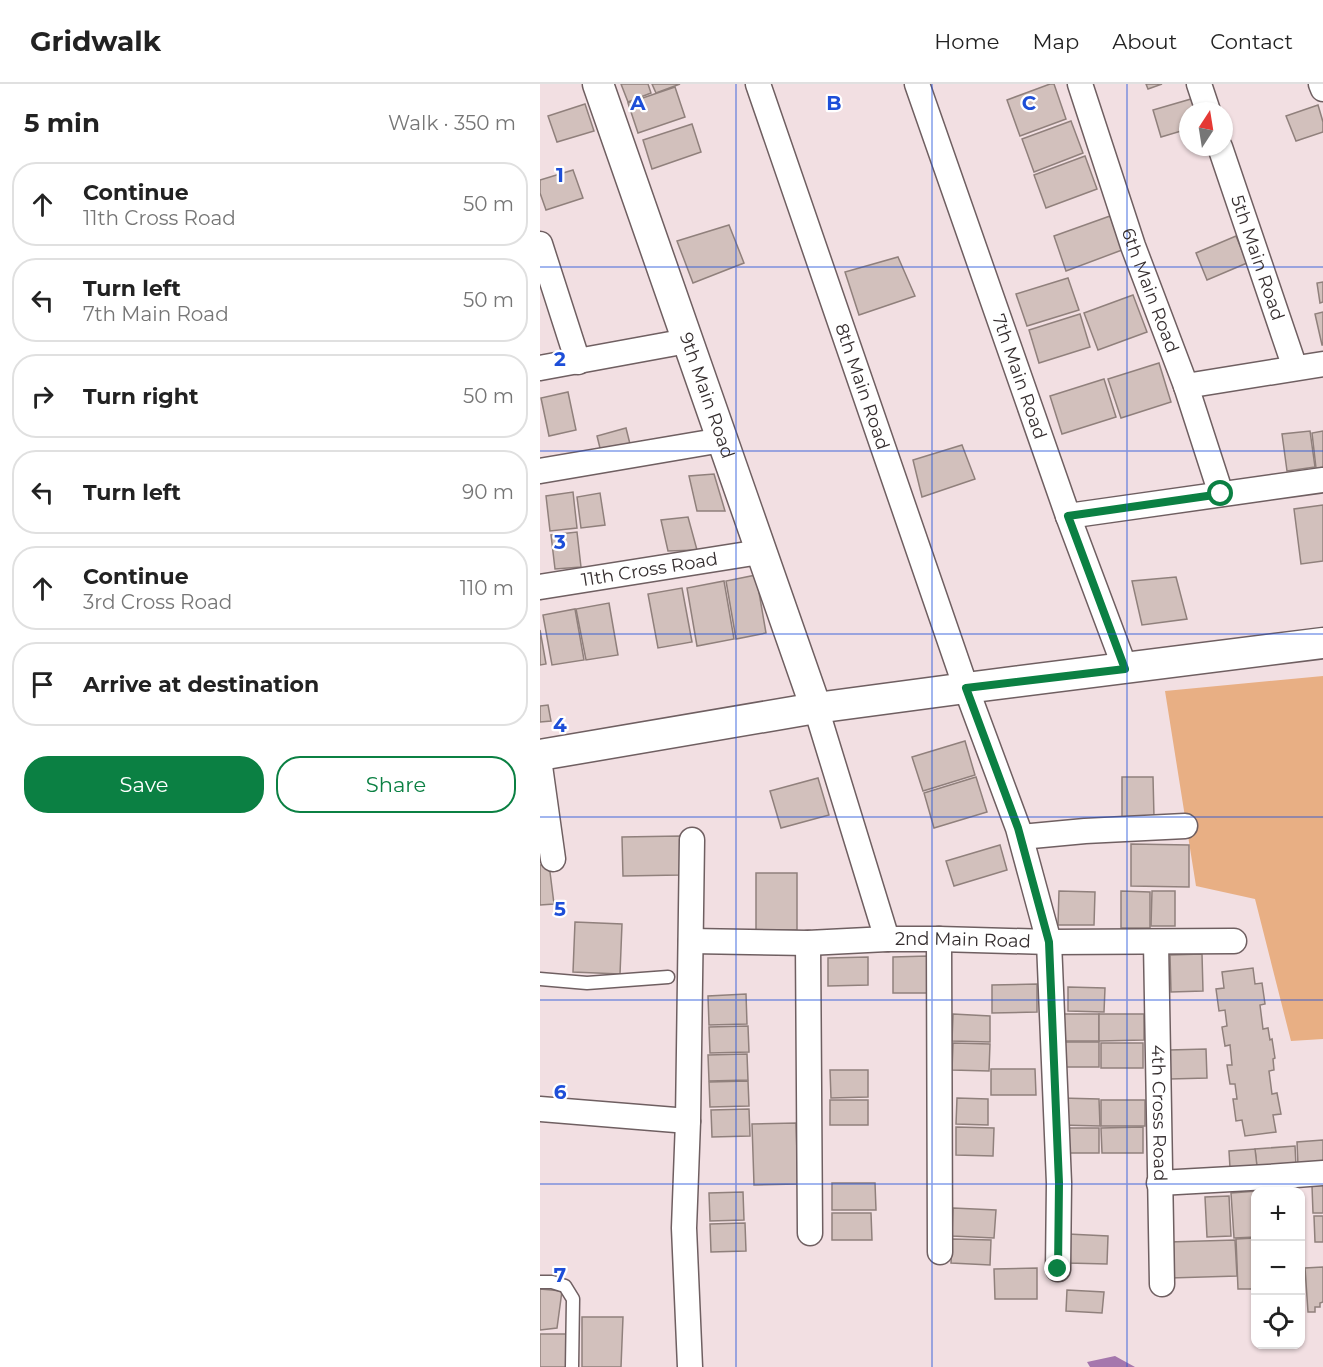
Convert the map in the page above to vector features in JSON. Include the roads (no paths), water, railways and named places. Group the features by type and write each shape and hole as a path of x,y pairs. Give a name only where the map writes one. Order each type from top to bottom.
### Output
{"street":[{"name":"9th Main Road","path":"598,84 816,708"},
{"name":"8th Main Road","path":"758,84 966,688 1021,837 1049,942 1059,1183 1058,1269"},
{"name":"7th Main Road","path":"917,84 1068,516 1125,669"},
{"name":"6th Main Road","path":"1080,84 1133,246 1186,386 1221,494"},
{"path":"1199,84 1205,102"},
{"path":"1321,84 1323,89"},
{"name":"5th Main Road","path":"1223,156 1295,368"},
{"path":"542,257 578,362"},
{"path":"540,368 687,341"},
{"path":"1186,386 1323,364"},
{"path":"540,471 722,440"},
{"path":"1068,516 1323,480"},
{"name":"11th Cross Road","path":"540,587 760,552"},
{"path":"540,755 816,708 1323,643"},
{"path":"816,708 886,939"},
{"path":"540,766 553,859"},
{"path":"1021,837 1185,826"},
{"path":"690,1367 684,1228 693,840"},
{"name":"2nd Main Road","path":"691,941 808,943 886,939 1049,942 1234,941"},
{"path":"939,939 940,1252"},
{"name":"4th Cross Road","path":"1156,942 1162,1284"},
{"path":"808,943 810,1233"},
{"path":"540,1109 688,1120"},
{"path":"1159,1183 1269,1184 1323,1173"}],"lane":[{"path":"540,979 587,983 668,977"},
{"path":"540,1282 552,1282 566,1286 573,1299 572,1367"}]}
